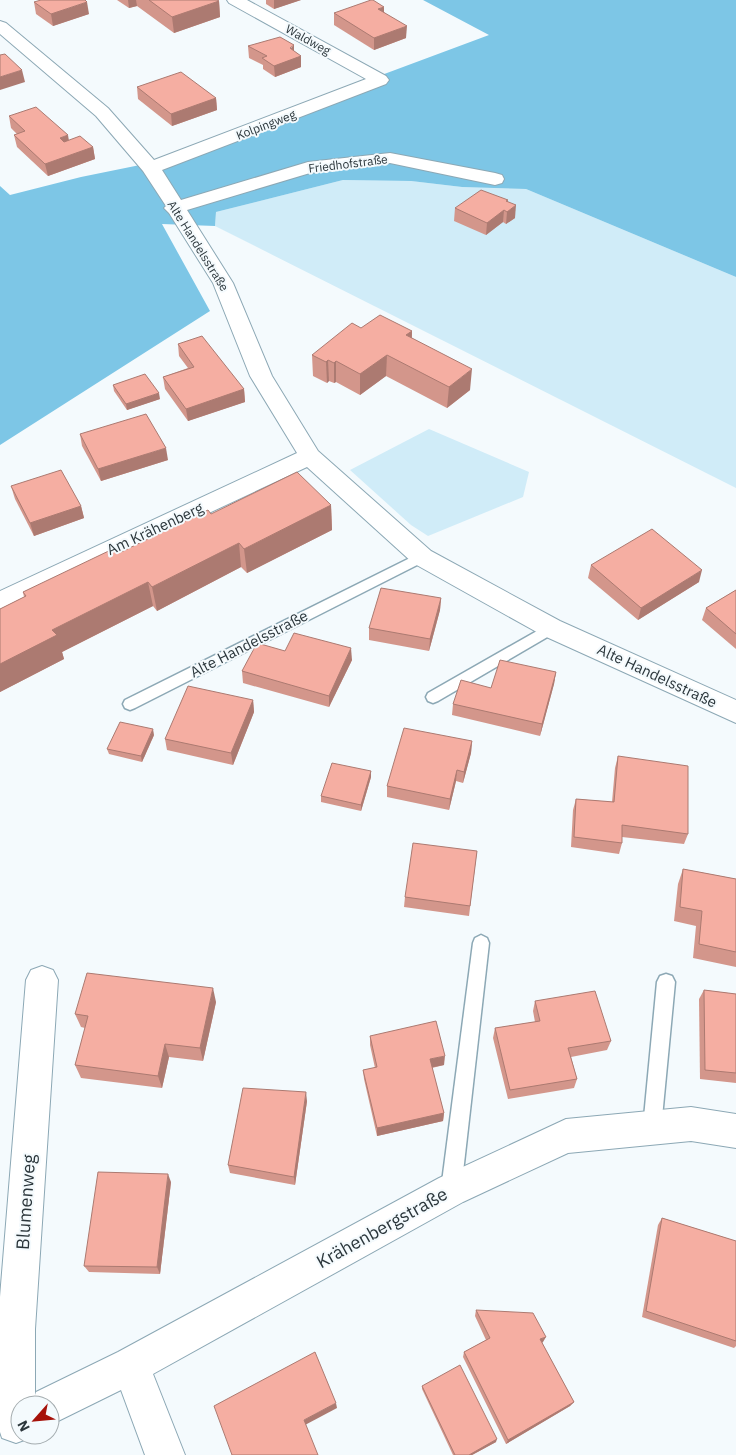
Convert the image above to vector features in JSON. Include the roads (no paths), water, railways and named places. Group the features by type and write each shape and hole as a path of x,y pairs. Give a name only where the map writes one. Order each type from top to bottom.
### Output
{"street":[{"name":"Waldweg","path":"235,0 380,80"},
{"name":"Alte Handelsstraße","path":"0,26 102,112 151,168 174,208 223,283 261,376 310,456 422,557 550,628 736,712"},
{"name":"Kolpingweg","path":"151,168 380,80"},
{"name":"Friedhofstraße","path":"174,208 308,168 390,158 495,179"},
{"name":"Am Krähenberg","path":"0,602 310,456"},
{"name":"Blumenweg","path":"13,1395 16,1329 42,980"},
{"name":"Krähenbergstraße","path":"60,1401 130,1365 451,1190 566,1136 691,1124 736,1131"},
{"path":"130,1365 165,1455"}],"lane":[{"name":"Alte Handelsstraße","path":"130,704 422,557"},
{"path":"432,697 550,628"},
{"path":"451,1190 481,943"},
{"path":"652,1128 666,982"}]}
